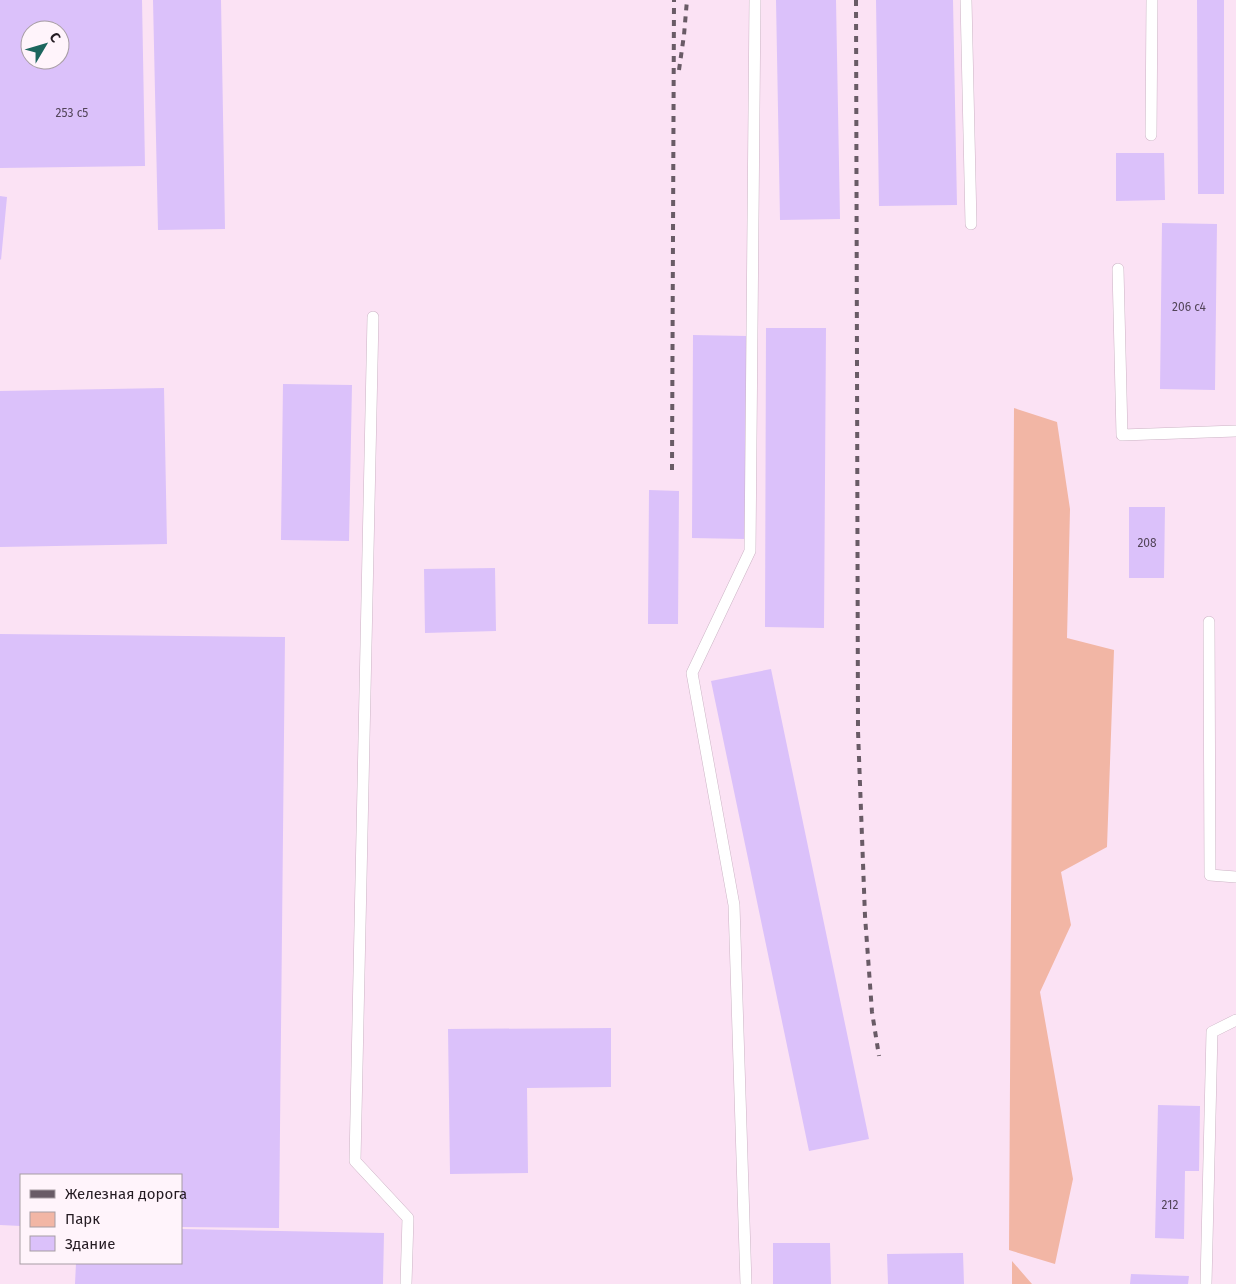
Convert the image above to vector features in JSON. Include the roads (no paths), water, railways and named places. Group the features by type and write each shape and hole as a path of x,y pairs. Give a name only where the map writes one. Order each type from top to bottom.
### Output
{"lane":[{"path":"746,1284 734,905 692,673 750,551 755,0"},
{"path":"966,0 971,224"},
{"path":"1151,135 1152,0"},
{"path":"1118,269 1122,435 1236,431"},
{"path":"373,317 355,1161 408,1218 406,1284"},
{"path":"1209,622 1210,875 1236,877"},
{"path":"1206,1284 1212,1032 1236,1020"}],"railway":[{"path":"672,470 674,0"},
{"path":"679,70 687,0"},
{"path":"856,0 858,731 865,916 872,1012 879,1056"}]}
